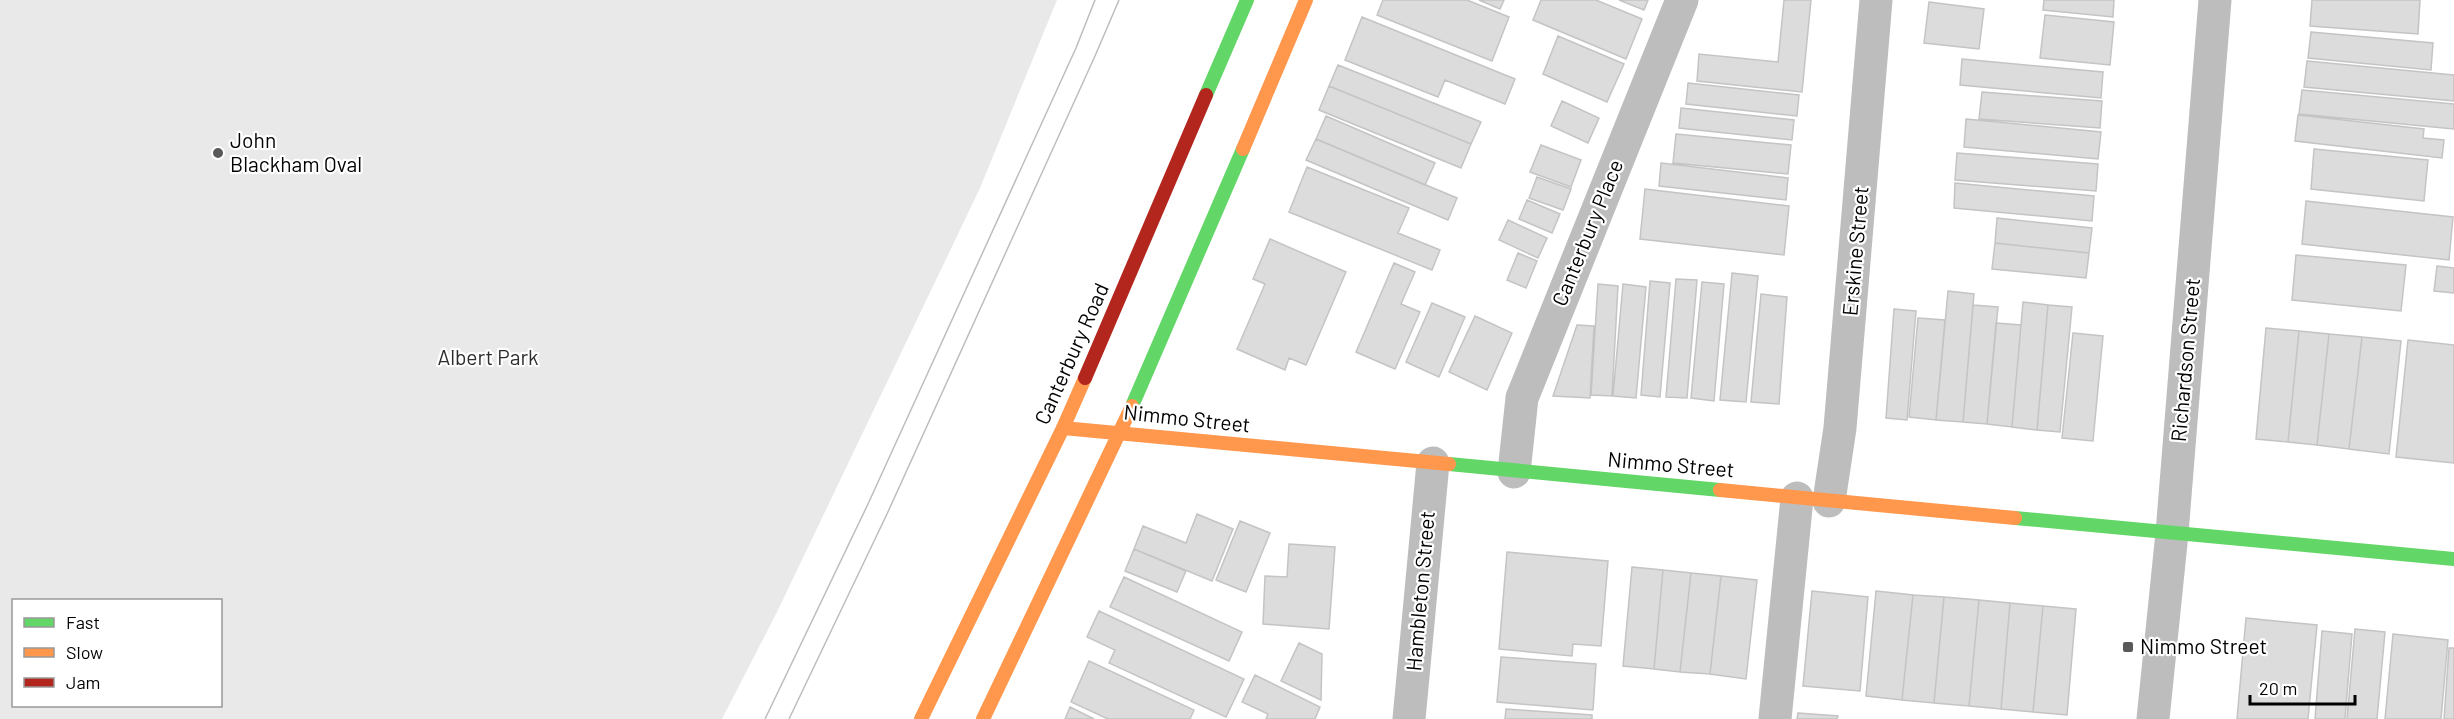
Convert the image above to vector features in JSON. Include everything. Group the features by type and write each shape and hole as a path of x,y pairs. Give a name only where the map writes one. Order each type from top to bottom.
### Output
{"main road":[{"name":"Canterbury Road","path":"921,719 1063,428 1247,0"},
{"path":"983,719 1147,374 1306,0"},
{"name":"Nimmo Street","path":"1063,428 2454,559"}],"street":[{"name":"Canterbury Place","path":"1514,472 1522,398 1682,0"},
{"name":"Erskine Street","path":"1829,501 1840,428 1876,0"},
{"name":"Richardson Street","path":"2153,719 2172,533 2215,0"},
{"name":"Hambleton Street","path":"1409,719 1433,463"},
{"path":"1775,719 1797,498"}],"green space":[{"name":"Albert Park","path":"0,0 1057,0 980,188 777,612 722,719 0,719"}],"building":[{"path":"1383,0 1467,0 1509,17 1492,61 1377,15"},
{"path":"1479,0 1504,0 1500,9"},
{"path":"1541,0 1596,0 1642,19 1626,59 1533,20"},
{"path":"1619,0 1648,0 1644,10"},
{"path":"1784,0 1811,0 1802,92 1697,81 1699,54 1778,62"},
{"path":"2044,0 2114,0 2113,17 2043,10"},
{"path":"2312,0 2420,0 2418,34 2310,26"},
{"path":"1929,2 1984,9 1979,49 1924,43"},
{"path":"2045,15 2114,22 2110,65 2040,58"},
{"path":"1362,17 1515,79 1505,104 1445,80 1438,97 1345,60"},
{"path":"2311,32 2433,43 2431,70 2308,58"},
{"path":"1558,36 1624,64 1607,102 1543,74"},
{"path":"1962,59 2103,72 2101,98 1960,85"},
{"path":"2307,61 2454,75 2454,101 2304,87"},
{"path":"1338,65 1481,122 1471,144 1329,86"},
{"path":"1688,83 1799,95 1797,116 1686,104"},
{"path":"1329,86 1471,144 1461,168 1319,110"},
{"path":"2302,90 2454,104 2454,129 2299,114"},
{"path":"1982,92 2102,101 2100,128 1979,119"},
{"path":"1562,101 1599,118 1588,143 1551,126"},
{"path":"1681,108 1794,120 1792,140 1679,128"},
{"path":"2298,115 2424,129 2423,138 2444,140 2442,158 2295,141"},
{"path":"1326,116 1435,163 1425,185 1316,139"},
{"path":"1966,119 2101,132 2098,159 1964,147"},
{"path":"1676,134 1791,145 1788,174 1673,163"},
{"path":"1316,139 1457,198 1448,220 1306,160"},
{"path":"1541,145 1581,160 1571,187 1530,172"},
{"path":"2314,149 2428,160 2424,201 2311,189"},
{"path":"1957,153 2098,164 2096,191 1955,180"},
{"path":"1661,163 1788,178 1786,200 1659,186"},
{"path":"1307,167 1409,208 1398,233 1440,250 1432,270 1289,212"},
{"path":"1537,177 1571,189 1563,210 1529,198"},
{"path":"1955,183 2094,196 2092,221 1954,208"},
{"path":"1645,189 1789,206 1784,255 1640,239"},
{"path":"1527,200 1560,214 1552,233 1519,219"},
{"path":"2306,201 2453,217 2449,260 2302,244"},
{"path":"1997,218 2092,228 2089,253 1995,243"},
{"path":"1508,220 1547,238 1538,258 1499,240"},
{"path":"1270,239 1346,272 1306,365 1289,358 1285,370 1237,349 1265,284 1253,279"},
{"path":"1995,243 2089,253 2086,278 1992,269"},
{"path":"1518,253 1537,261 1526,288 1507,280"},
{"path":"2296,255 2406,265 2401,311 2292,300"},
{"path":"1394,263 1415,272 1401,304 1420,312 1395,369 1356,352"},
{"path":"2437,266 2454,268 2454,293 2434,291"},
{"path":"1732,273 1758,276 1746,402 1720,400"},
{"path":"1676,279 1697,280 1687,398 1666,397"},
{"path":"1650,281 1670,283 1660,397 1641,395"},
{"path":"1702,282 1724,284 1714,401 1691,398"},
{"path":"1598,284 1618,286 1612,396 1591,395"},
{"path":"1623,284 1646,287 1636,398 1613,396"},
{"path":"1948,291 1974,294 1963,422 1936,420"},
{"path":"1761,294 1787,297 1779,404 1751,402"},
{"path":"2023,302 2048,305 2037,430 2012,427"},
{"path":"1432,303 1465,317 1439,377 1406,362"},
{"path":"1973,305 1998,307 1987,424 1963,422"},
{"path":"2048,305 2072,307 2060,432 2037,430"},
{"path":"1894,309 1916,311 1907,420 1886,418"},
{"path":"1475,316 1512,333 1487,390 1449,372"},
{"path":"1918,318 1945,320 1936,420 1909,417"},
{"path":"1996,323 2021,325 2012,427 1987,424"},
{"path":"1577,325 1594,326 1590,398 1553,396"},
{"path":"2266,328 2299,331 2288,442 2256,439"},
{"path":"2299,331 2329,334 2317,445 2288,442"},
{"path":"2073,333 2103,336 2093,441 2062,438"},
{"path":"2329,334 2362,337 2349,449 2317,445"},
{"path":"2362,337 2401,341 2389,454 2349,449"},
{"path":"2408,340 2454,345 2454,463 2396,457"},
{"path":"1197,514 1233,529 1212,581 1134,549 1143,526 1186,543"},
{"path":"1240,521 1270,533 1246,592 1216,580"},
{"path":"1289,544 1335,547 1329,629 1263,624 1265,576 1287,577"},
{"path":"1134,549 1186,571 1177,592 1125,571"},
{"path":"1507,552 1608,561 1601,646 1573,644 1572,656 1499,649"},
{"path":"1632,567 1663,570 1654,669 1623,666"},
{"path":"1663,570 1691,573 1680,672 1654,669"},
{"path":"1691,573 1721,576 1710,674 1680,672"},
{"path":"1721,576 1757,580 1746,679 1710,674"},
{"path":"1124,577 1242,632 1229,661 1110,607"},
{"path":"1812,591 1868,597 1860,691 1803,686"},
{"path":"1876,591 1913,595 1902,700 1866,696"},
{"path":"1913,595 1944,597 1934,703 1902,700"},
{"path":"1944,597 1979,600 1969,706 1934,703"},
{"path":"1979,600 2010,603 2001,709 1969,706"},
{"path":"2010,603 2043,606 2033,712 2001,709"},
{"path":"2043,606 2076,609 2067,715 2033,712"},
{"path":"1099,611 1244,679 1226,717 1109,663 1115,650 1087,637"},
{"path":"2246,618 2317,625 2308,719 2237,719"},
{"path":"2355,629 2385,632 2377,719 2347,719"},
{"path":"2322,631 2352,634 2345,719 2315,719"},
{"path":"2393,634 2448,640 2441,719 2385,719"},
{"path":"1299,643 1322,654 1321,700 1281,681"},
{"path":"2449,648 2454,648 2454,719 2444,719"},
{"path":"1501,657 1596,664 1593,710 1497,702"},
{"path":"1089,661 1194,710 1190,719 1108,719 1071,702"},
{"path":"1255,675 1320,707 1315,719 1266,719 1268,714 1242,702"},
{"path":"1070,707 1094,719 1065,719"},
{"path":"1506,709 1592,715 1592,719 1505,719"},
{"path":"1798,713 1838,716 1837,719 1797,719"}],"tram line":[{"path":"765,719 868,504 1076,48 1095,0"},
{"path":"789,719 887,514 1119,0"}],"traffic: fast":[{"path":"1206,95 1247,0"},
{"path":"1132,406 1243,149"},
{"path":"1449,464 1720,490"},
{"path":"2015,518 2454,559"}],"traffic: slow":[{"path":"1243,149 1306,0"},
{"path":"921,719 1063,428 1085,378"},
{"path":"983,719 1132,406"},
{"path":"1063,428 1449,464"},
{"path":"1720,490 2015,518"}],"traffic: jam":[{"path":"1085,378 1206,95"}],"place":[{"name":"John Blackham Oval","path":"218,153"},
{"name":"Nimmo Street","path":"2128,647"}]}
